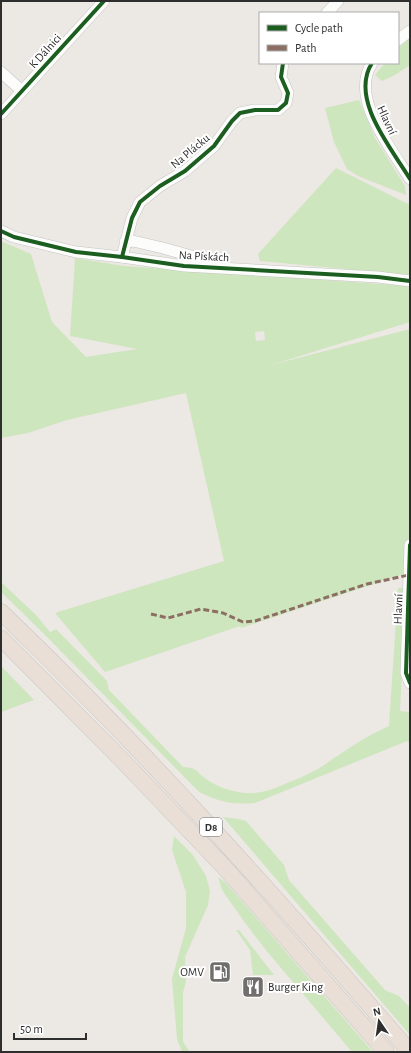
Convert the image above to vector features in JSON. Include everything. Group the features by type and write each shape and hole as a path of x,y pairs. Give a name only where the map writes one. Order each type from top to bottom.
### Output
{"highway":[{"name":"D8","path":"1,612 128,740 238,856 410,1052"},
{"name":"D8","path":"1,638 126,764 220,862 386,1052"}],"street":[{"name":"K Dálnici","path":"1,114 104,1"},
{"path":"327,12 338,1"},
{"path":"399,39 410,31"},
{"name":"Na Plácku","path":"122,257 132,218 140,202 160,186 185,171 214,146 232,121 240,113 255,110 278,110 286,103 288,93 281,77 283,64"},
{"name":"Hlavní","path":"372,64 367,75 366,88 372,114 381,134 410,179"},
{"path":"1,72 22,91"},
{"name":"Na Pískách","path":"1,231 14,237 76,252 184,266 378,277 410,281"},
{"path":"125,242 133,241 163,248 209,261 218,267"},
{"name":"Hlavní","path":"408,678 410,545"}],"green space":[{"path":"410,38 410,65 395,75 382,81 375,75 384,64 399,64 399,47"},
{"path":"359,100 375,138 405,186 406,195 358,176 347,169 334,142 325,108"},
{"path":"336,168 410,205 410,275 260,261 258,254"},
{"path":"1,241 31,254 52,322 86,357 137,349 70,336 75,258 124,266 410,286 410,322 271,365 410,329 410,572 241,628 240,626 105,672 55,613 224,561 186,393 67,420 28,433 1,438","holes":["264,331 265,340 256,341 255,332"]},
{"path":"1,582 36,615 50,632 56,629 107,681 109,690 183,767 196,770 210,782 220,787 236,792 246,793 262,792 272,789 310,773 361,740 389,726 398,588 406,588 400,711 410,712 410,744 407,741 255,803 240,804 213,798 199,792 1,592"},
{"path":"1,666 34,700 1,712"},
{"path":"223,817 246,821 284,865 289,880 385,990 399,996 410,1008 410,1035"},
{"path":"174,836 193,855 206,876 210,891 208,905 185,957 186,981 183,993 183,1042 190,1052 182,1052 177,1039 172,979 186,928 186,892 172,850"},
{"path":"218,877 225,882 373,1052 352,1052 265,949 222,890"},
{"path":"236,930 239,930 274,975 253,975 250,950"}],"marked path":[{"path":"151,614 168,618 201,609 223,613 243,622 255,621 367,584 409,575"}],"cycle path":[{"path":"1,114 104,1"},
{"path":"122,257 132,218 140,202 160,186 185,171 214,146 232,121 240,113 255,110 278,110 286,103 288,93 281,77 283,64"},
{"path":"372,64 366,77 366,92 369,108 384,139 410,179"},
{"path":"1,231 14,237 76,252 184,266 378,277 410,281"},
{"path":"410,545 406,673 410,683"}],"place":[{"name":"OMV","path":"220,972"},
{"name":"Burger King","path":"253,987"}]}
